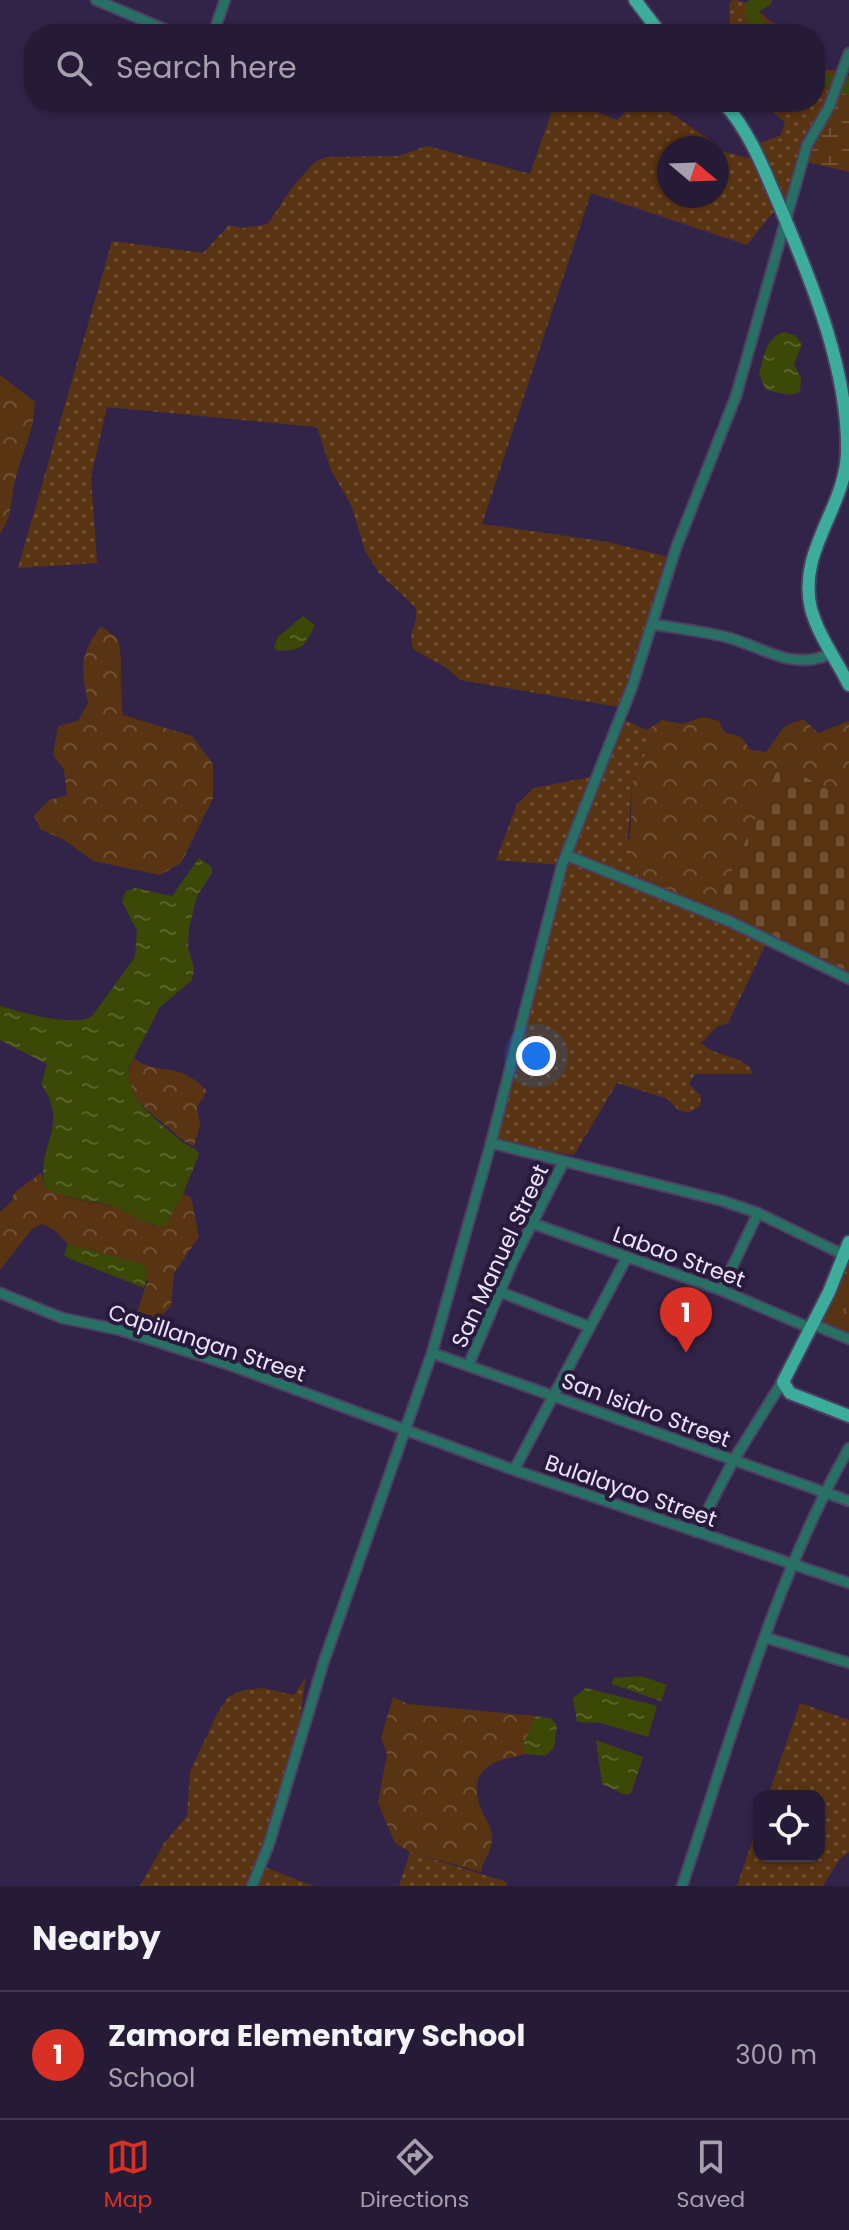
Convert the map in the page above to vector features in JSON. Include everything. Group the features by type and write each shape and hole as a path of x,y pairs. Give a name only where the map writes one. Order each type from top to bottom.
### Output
{"main road":[{"path":"635,0 653,24"},
{"path":"729,112 761,161 817,289 844,399 846,469 837,502 810,559 807,577 811,607 831,654 849,685"},
{"path":"849,1242 846,1256 784,1379 790,1393 849,1416"}],"street":[{"path":"96,0 152,24"},
{"path":"217,24 225,0"},
{"path":"825,112 849,53"},
{"path":"252,1886 269,1844 324,1661 432,1353 491,1143 566,855 628,697 676,548 736,396 807,145 825,112"},
{"path":"652,624 721,635 782,659 815,661 831,654"},
{"path":"566,855 731,922 849,979"},
{"path":"491,1143 677,1188 758,1213 846,1256"},
{"name":"San Manuel Street","path":"468,1366 499,1292 564,1161"},
{"path":"721,1290 758,1213"},
{"name":"Labao Street","path":"534,1224 849,1339"},
{"path":"514,1470 627,1257"},
{"path":"499,1292 590,1327"},
{"name":"Capillangan Street","path":"0,1293 62,1318 120,1330 224,1363 403,1431"},
{"name":"San Isidro Street","path":"432,1353 849,1501"},
{"path":"696,1532 733,1461 784,1379"},
{"name":"Bulalayao Street","path":"403,1431 849,1583"},
{"path":"682,1886 791,1565 824,1492 849,1448"},
{"path":"767,1638 849,1663"}],"green space":[{"path":"732,0 751,5 776,24 730,24 729,5"},
{"path":"825,69 841,71 785,218 779,205 747,245 591,193 482,524 608,542 665,556 670,565 624,708 460,680 447,668 413,649 411,637 416,618 415,607 379,573 365,551 352,507 331,470 317,427 107,407 91,477 97,563 18,568 112,241 203,253 229,225 242,228 268,224 293,186 315,162 326,157 398,156 427,146 530,174 552,112 597,112 617,120 625,112 670,112 704,136 657,136 657,208 729,208 729,153 760,161 753,146 781,135 785,122 773,112 825,112"},
{"path":"841,71 849,76 849,172 803,161"},
{"path":"0,375 35,402 9,514 0,534"},
{"path":"101,626 118,639 123,715 192,736 213,764 213,798 181,863 160,875 93,861 63,839 41,830 34,816 49,800 67,795 64,770 53,755 58,726 78,721 88,703 84,680 85,654"},
{"path":"704,717 719,721 724,732 741,737 751,750 766,752 785,726 803,719 818,733 849,721 849,797 779,766 713,914 647,883 635,871 629,850 633,783 638,767 649,751 647,730 662,720 682,724"},
{"path":"620,718 647,730 649,751 641,761 633,782 627,838 768,940 728,1023 718,1026 701,1043 714,1052 745,1063 753,1074 695,1074 689,1084 701,1096 700,1106 689,1113 678,1110 668,1099 617,1083 574,1155 491,1143 561,865 496,860 517,804 534,788 596,776"},
{"path":"779,766 849,797 849,979 713,914"},
{"path":"134,1058 151,1067 187,1075 207,1091 197,1107 200,1125 194,1146 156,1117 135,1096 129,1078"},
{"path":"41,1173 46,1188 71,1198 116,1207 154,1226 183,1194 191,1197 199,1237 174,1273 171,1306 155,1322 136,1315 148,1280 127,1260 68,1244 54,1230 42,1224 32,1229 0,1270 0,1212 12,1201 14,1193"},
{"path":"842,1258 849,1260 849,1337 814,1323"},
{"path":"306,1677 294,1759 262,1866 313,1886 140,1886 165,1842 187,1816 190,1772 217,1714 229,1696 244,1690 263,1688 294,1695"},
{"path":"393,1697 408,1704 536,1716 523,1745 526,1754 488,1766 478,1780 479,1803 492,1837 481,1872 410,1852 395,1843 378,1803 387,1754 381,1738"},
{"path":"800,1703 849,1720 849,1852 839,1860 823,1886 737,1886 753,1839 753,1862 825,1862 825,1790 770,1790"},
{"path":"410,1852 507,1882 506,1886 399,1886"}],"water":[{"path":"785,332 796,336 802,344 794,364 801,378 800,392 790,395 766,390 759,374 769,343"},
{"path":"303,616 315,625 305,643 292,650 277,651 274,647 278,637"},
{"path":"199,858 212,867 212,873 197,896 189,928 188,947 194,969 192,980 160,1007 129,1067 132,1089 144,1108 199,1154 183,1194 165,1226 144,1221 112,1206 46,1188 44,1161 53,1125 50,1099 41,1084 47,1064 0,1040 0,1006 61,1020 92,1016 135,957 137,931 122,901 126,891 135,888 172,896"},
{"path":"68,1244 143,1264 148,1273 144,1288 68,1258 64,1255"},
{"path":"641,1676 667,1685 661,1701 612,1684 613,1678"},
{"path":"586,1688 657,1706 648,1737 601,1723 577,1722 573,1698"},
{"path":"536,1716 550,1718 557,1725 554,1748 545,1756 526,1754 523,1745"},
{"path":"596,1740 643,1757 631,1793 626,1795 602,1784"}],"waterway":[{"path":"755,24 752,7 765,0"},
{"path":"825,80 849,88"}],"place":[{"name":"Zamora Elementary School","path":"686,1353"}]}
